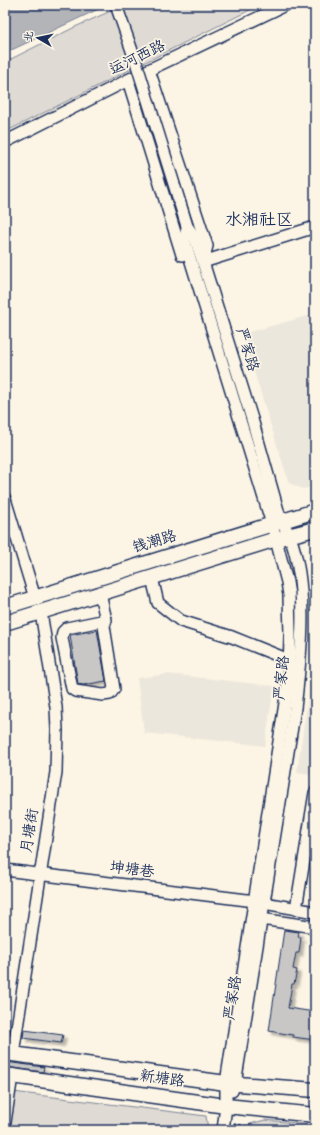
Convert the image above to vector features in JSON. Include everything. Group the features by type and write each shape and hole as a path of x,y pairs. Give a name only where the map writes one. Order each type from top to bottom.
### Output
{"main road":[{"name":"钱潮路","path":"5,607 315,511"},
{"path":"5,623 315,529"},
{"name":"新塘路","path":"9,1054 231,1083 315,1090"},
{"name":"新塘路","path":"8,1076 226,1106 315,1115"}],"street":[{"name":"严家路","path":"116,5 137,65 187,226 195,238 203,262 252,419 276,522 276,540 289,595 289,660 285,703 259,902 231,1083"},
{"name":"运河西路","path":"5,142 128,80 285,5"},
{"name":"严家路","path":"149,70 207,246 203,262"},
{"name":"严家路","path":"128,80 187,271 198,283"},
{"name":"严家路","path":"187,226 186,242 198,283 276,522 290,536 297,562 300,583 302,632 294,708 259,902 261,919 223,1126"},
{"path":"203,262 315,227"},
{"path":"5,499 35,598"},
{"path":"152,578 158,603 181,621 232,638 289,660"},
{"path":"100,594 106,620 104,626 114,689 110,694 103,695 75,691 72,689 62,638 64,632 68,628 106,620"},
{"name":"月塘街","path":"9,1054 56,772 56,707 41,612"},
{"path":"296,909 315,793"},
{"name":"坤塘巷","path":"5,870 259,902 315,912"},
{"path":"261,919 315,928"},
{"path":"5,1122 8,1076"}],"path":[{"path":"223,1126 277,1130"}],"shaded area":[{"path":"5,5 107,5 5,53"},
{"path":"124,5 260,5 5,132 5,62 75,27"},
{"path":"315,314 315,487 303,489 289,483 242,334"},
{"path":"315,549 315,627 310,563 313,551"},
{"path":"315,630 315,775 297,772 309,691"},
{"path":"168,674 274,686 265,746 144,733 137,678"},
{"path":"5,1091 206,1116 208,1130 5,1130"},
{"path":"265,1120 315,1125 315,1130 245,1130 250,1124"}],"building":[{"path":"97,630 106,681 83,685 78,684 70,635"},
{"path":"284,930 299,932 298,937 301,937 299,953 296,953 293,969 297,970 294,984 292,984 288,1008 315,1012 315,1040 293,1037 293,1035 269,1031"},
{"path":"5,1027 10,1028 9,1036 5,1036"},
{"path":"24,1030 63,1035 61,1043 23,1038"},
{"path":"5,1062 44,1067 43,1072 5,1067"}],"district":[{"name":"水湘社区","path":"259,222"}]}
